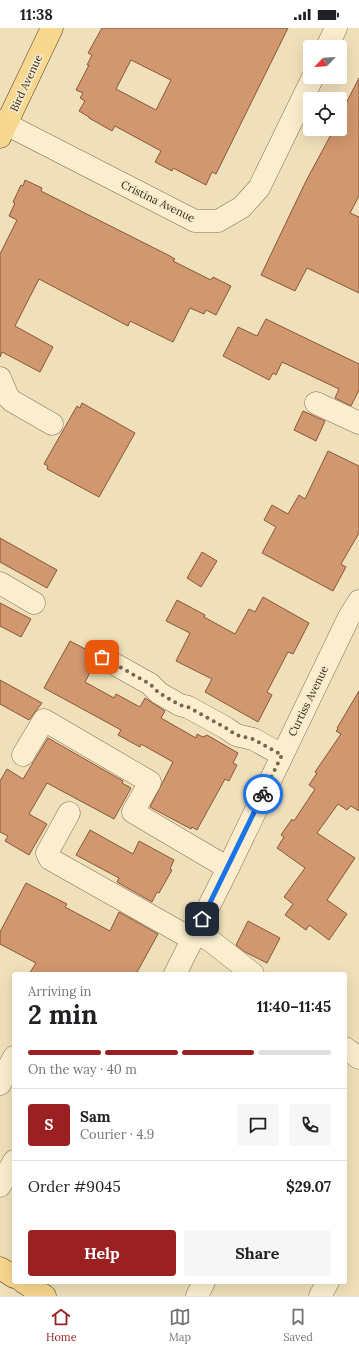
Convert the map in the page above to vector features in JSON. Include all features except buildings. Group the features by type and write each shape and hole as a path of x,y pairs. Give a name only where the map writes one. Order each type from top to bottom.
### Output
{"main road":[{"name":"Bird Avenue","path":"2,128 52,28"},
{"path":"0,1268 12,1276"}],"street":[{"path":"330,40 336,28"},
{"name":"Cristina Avenue","path":"2,128 195,221 218,221 242,207 258,188 310,84"},
{"path":"0,378 8,397 12,401 52,424"},
{"path":"316,403 359,423"},
{"path":"0,583 34,603"},
{"name":"Curtiss Avenue","path":"176,972 228,868 349,616 359,601"},
{"path":"102,657 150,684 159,693 180,705 188,707 236,735 253,739 282,755"},
{"path":"23,755 44,720 150,782 133,812 228,868"},
{"path":"69,813 47,853 50,859 194,935 211,941 250,972"},
{"path":"347,1049 359,1058"},
{"path":"0,1084 12,1062"},
{"path":"0,1186 12,1165"},
{"path":"197,1296 203,1284"},
{"path":"320,1296 327,1284"}],"way so far":[{"path":"102,657 150,684 159,693 180,705 188,707 236,735 253,739 282,755 263,794"}],"route":[{"path":"202,919 263,794"}]}
